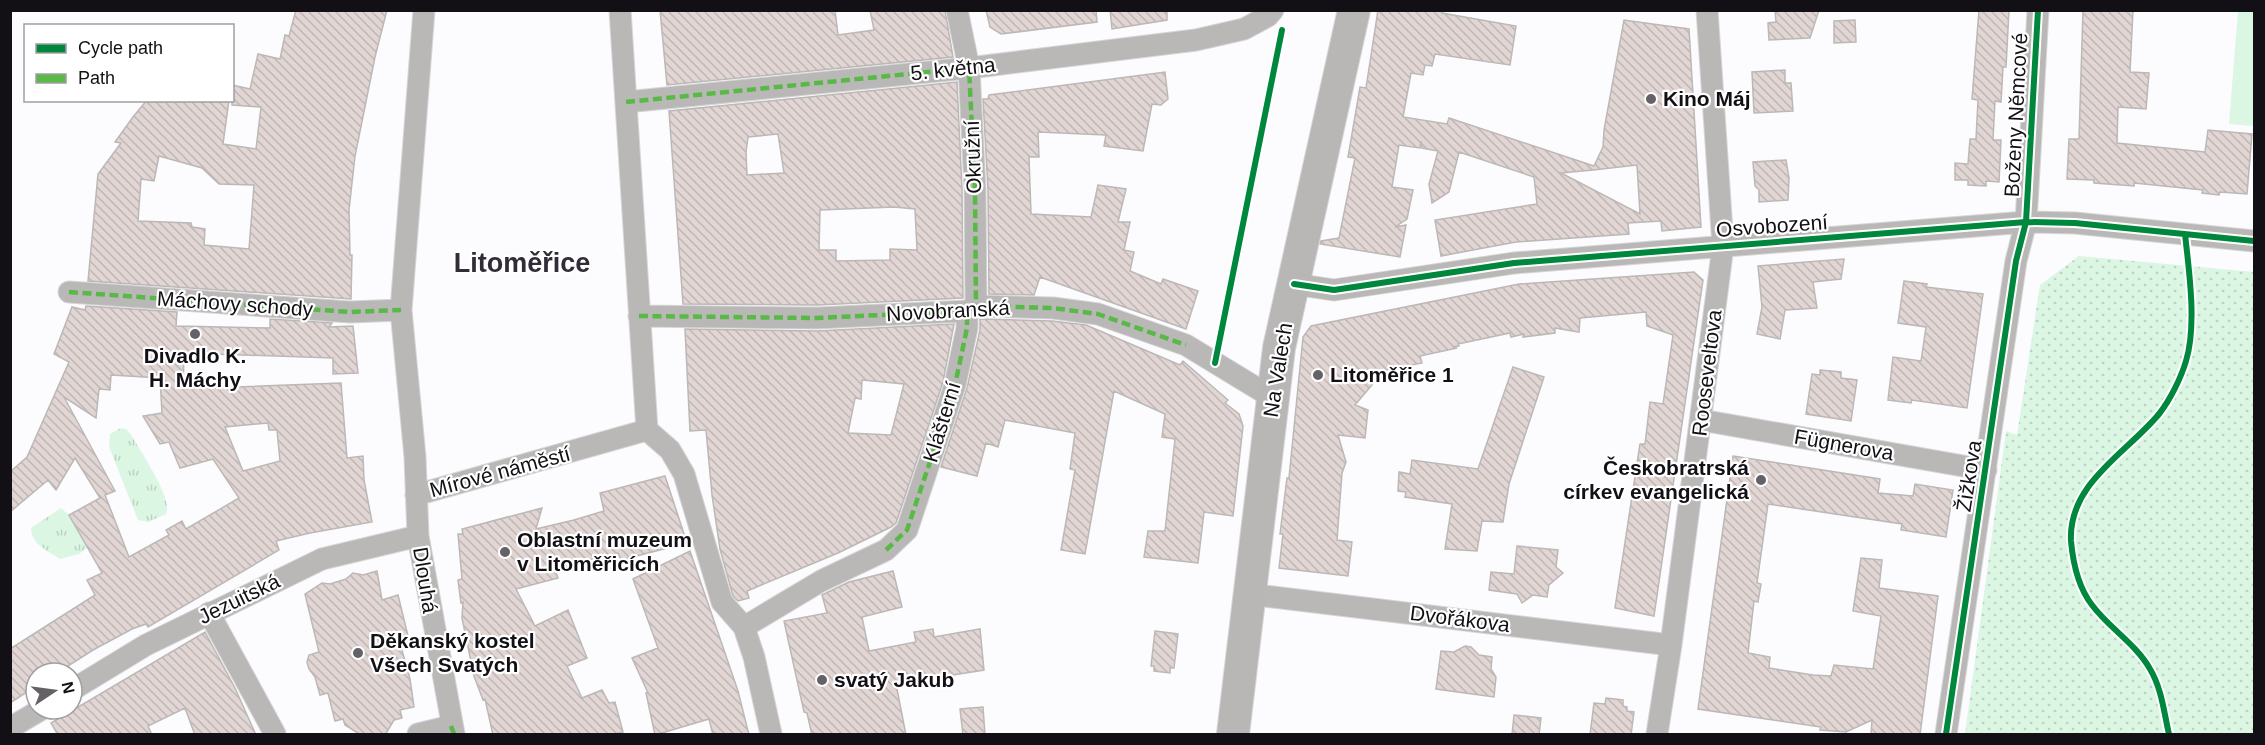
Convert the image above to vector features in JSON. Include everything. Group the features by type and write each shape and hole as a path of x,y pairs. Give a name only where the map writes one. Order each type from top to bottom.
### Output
{"main road":[{"name":"Na Valech","path":"1233,735 1279,348 1354,10"}],"street":[{"name":"Mírové náměstí","path":"424,10 401,310 415,457 416,495 647,430"},
{"path":"620,10 647,430 670,450 684,474 722,602 744,627 771,735"},
{"name":"Okružní","path":"957,10 969,68 974,177 972,308"},
{"name":"5. května","path":"626,102 969,68 1196,40 1244,29 1268,16 1273,10"},
{"name":"Rooseveltova","path":"1660,734 1724,246 1707,10"},
{"name":"Boženy Němcové","path":"2026,222 2038,10"},
{"name":"Osvobození","path":"1294,284 1334,290 1514,263 2026,222 2074,223 2254,241"},
{"name":"Žižkova","path":"1946,735 2016,261 2026,222"},
{"name":"Máchovy schody","path":"69,292 350,312 401,310"},
{"name":"Novobranská","path":"639,316 817,318 972,308 1053,308 1098,314 1186,345 1273,398"},
{"name":"Klášterní","path":"744,627 821,581 886,550 907,530 955,385 972,308"},
{"name":"Fügnerova","path":"1701,420 1986,470"},
{"name":"Dlouhá","path":"416,495 418,536 452,730"},
{"name":"Jezuitská","path":"84,683 146,645 322,559 418,536"},
{"name":"Dvořákova","path":"1248,594 1671,645"},
{"path":"209,614 275,735"},
{"path":"13,730 25,721"},
{"path":"418,735 452,730"}],"green space":[{"path":"2238,11 2254,11 2254,126 2229,124"},
{"path":"2079,256 2254,272 2254,734 1965,734 2006,431 2017,435 2040,285"},
{"path":"121,428 126,429 132,436 155,475 165,498 166,514 148,522 138,520 109,447 110,434"},
{"path":"61,508 69,515 88,547 79,554 60,559 37,543 31,528"}],"building":[{"path":"296,10 387,10 355,156 349,210 350,255 352,255 351,299 88,281 98,174 121,143 115,142 133,117 145,102 229,102 223,144 256,149 261,107 232,105 234,85 250,89 258,54 280,59 285,35 289,36","holes":["159,156 202,168 219,184 254,185 249,249 204,245 205,229 192,227 191,223 138,221 141,179 154,181"]},
{"path":"660,10 835,10 838,35 874,30 870,10 945,10 953,57 667,85"},
{"path":"986,10 1096,10 1097,22 1001,34 990,27"},
{"path":"1110,10 1167,10 1167,20 1112,29"},
{"path":"1378,10 1442,10 1442,13 1516,26 1510,65 1435,54 1432,66 1425,65 1423,75 1411,73 1403,117 1447,124 1449,118 1594,166 1603,147 1624,20 1689,29 1701,227 1662,231 1661,221 1628,223 1629,234 1516,242 1441,256 1435,220 1537,204 1534,177 1459,152 1449,192 1432,203 1429,184 1438,151 1422,148 1421,141 1420,148 1399,145 1392,187 1413,190 1407,219 1395,227 1406,225 1400,257 1320,244 1321,241 1339,238 1355,158 1348,157 1360,87 1366,88","holes":["1637,165 1640,214 1561,173"]},
{"path":"1775,10 1819,10 1810,38 1769,40 1768,23 1776,22"},
{"path":"1979,10 2009,10 2006,67 2003,67 2001,102 1995,101 1993,140 2001,140 1999,182 1986,181 1986,186 1968,185 1968,180 1955,180 1955,163 1968,164 1970,139 1976,139 1978,100 1972,99"},
{"path":"2083,10 2133,10 2130,72 2149,73 2146,109 2118,107 2117,143 2205,152 2208,130 2252,134 2247,194 2220,192 2219,195 2202,193 2203,190 2134,183 2134,186 2094,183 2094,180 2067,179 2069,139 2079,139"},
{"path":"1855,20 1856,42 1834,43 1834,21"},
{"path":"1785,70 1785,83 1791,83 1793,111 1754,113 1752,72"},
{"path":"1165,72 1168,99 1161,105 1152,104 1143,151 1104,146 1106,135 1038,132 1039,157 1029,157 1031,214 1091,217 1098,185 1126,189 1118,222 1130,222 1124,250 1134,252 1130,271 1161,284 1163,279 1198,291 1186,329 1040,277 1034,295 989,294 988,189 983,99 988,99 989,95"},
{"path":"957,82 962,189 963,298 817,305 683,304 669,111","holes":["778,134 784,173 747,175 748,137","894,207 915,209 917,250 890,249 890,260 836,261 836,250 819,250 820,210"]},
{"path":"1786,160 1789,178 1788,200 1759,202 1753,162"},
{"path":"1844,259 1841,279 1813,282 1817,308 1785,310 1780,339 1757,334 1762,307 1758,266"},
{"path":"1694,272 1703,280 1654,616 1615,608 1640,444 1645,444 1650,402 1663,404 1673,335 1647,326 1646,312 1580,318 1579,332 1555,328 1555,333 1523,337 1524,334 1511,337 1510,333 1458,344 1459,346 1453,347 1457,348 1420,356 1422,363 1376,372 1372,385 1355,405 1368,410 1365,438 1338,435 1346,462 1342,473 1337,540 1352,542 1348,576 1279,568 1283,534 1280,534 1287,478 1289,478 1303,337 1311,326 1519,284"},
{"path":"1904,281 1927,284 1926,287 1983,294 1967,408 1912,400 1911,403 1888,400 1893,357 1921,361 1926,327 1898,323"},
{"path":"86,306 177,312 176,326 270,328 270,319 332,323 329,327 353,326 358,373 333,374 333,358 184,353 183,389 341,383 347,458 363,456 364,480 372,522 276,541 279,550 148,627 146,624 132,629 76,661 24,661 24,694 10,703 10,649 95,595 87,580 102,573 69,515 100,498 75,458 56,490 48,480 10,512 10,472 27,457 69,362 54,354 72,307 85,310","holes":["111,375 160,378 162,413 143,416 160,444 169,442 180,468 213,459 239,498 186,529 182,521 166,530 169,535 129,557 105,495 115,491 64,397 96,418 99,389 110,390","268,423 269,430 277,430 280,461 243,471 225,427"]},
{"path":"980,319 1052,321 1086,325 1180,365 1183,361 1228,400 1225,403 1239,414 1243,426 1233,516 1204,512 1198,563 1144,557 1148,531 1165,531 1175,439 1162,437 1165,414 1114,391 1085,554 1061,550 1075,470 1070,469 1075,433 1005,420 998,447 986,443 977,476 941,467 967,388 980,330"},
{"path":"954,324 943,382 896,523 838,553 747,591 749,598 738,601 733,596 720,549 706,430 690,431 685,329 817,331","holes":["862,380 904,384 891,435 848,433 855,398 861,399"]},
{"path":"1513,367 1544,377 1509,484 1503,522 1482,521 1477,551 1445,549 1452,504 1405,497 1406,492 1398,491 1399,472 1410,474 1412,460 1478,469"},
{"path":"1820,370 1841,372 1841,378 1857,380 1851,421 1806,414 1812,374 1820,375"},
{"path":"1733,456 1880,479 1878,493 1913,496 1915,484 1953,490 1946,537 1901,530 1902,524 1768,504 1757,583 1761,584 1758,602 1754,601 1748,653 1770,657 1769,668 1831,676 1834,665 1873,669 1881,616 1853,611 1861,558 1882,560 1879,588 1938,596 1920,735 1871,735 1872,720 1846,732 1820,730 1821,727 1698,709"},
{"path":"665,476 687,543 621,560 618,553 588,560 555,570 558,578 516,589 535,626 568,610 587,658 567,666 582,698 602,690 609,703 615,702 623,732 611,735 493,735 485,699 483,700 474,676 462,618 463,602 461,603 458,580 462,579 458,534 463,534 462,529 542,508 536,529 574,520 604,511 600,493"},
{"path":"1517,546 1558,550 1556,567 1563,573 1549,585 1547,597 1533,595 1522,603 1517,594 1489,590 1491,572 1514,574"},
{"path":"690,551 738,691 749,735 713,735 709,719 655,735 646,693 648,693 632,658 658,648 633,579"},
{"name":"Děkanský kostel Všech Svatých","path":"377,571 382,600 398,595 409,640 400,643 410,679 414,707 400,710 402,718 394,720 385,735 361,735 345,725 343,719 335,721 328,693 320,695 315,677 309,669 307,662 309,655 319,652 305,594 322,583 330,584 346,579 353,573 363,575"},
{"path":"893,571 902,607 862,617 869,651 916,642 914,632 933,629 934,637 980,629 984,670 896,684 906,735 812,735 807,713 804,712 784,621 827,613 822,595 849,582"},
{"path":"1155,631 1178,634 1174,668 1170,668 1170,673 1154,671 1154,666 1151,666"},
{"path":"205,632 235,688 256,735 195,735 185,708 148,726 152,735 58,735 51,723 84,721 84,704"},
{"path":"1465,646 1471,647 1479,655 1492,657 1491,669 1496,677 1494,697 1436,689 1441,651 1454,652"},
{"path":"1606,698 1623,700 1623,706 1627,707 1627,711 1634,712 1631,735 1590,735 1594,703 1605,704"},
{"path":"983,707 985,735 963,735 960,709"},
{"path":"1514,715 1541,718 1539,735 1512,735"}],"marked path":[{"path":"626,102 969,68 975,189 976,306"},
{"path":"69,292 350,312 401,310"},
{"path":"639,316 817,318 967,311 976,306 1053,308 1098,314 1186,345"},
{"path":"886,550 907,530 955,385 967,328 967,311"},
{"path":"451,726 454,734"}],"cycle path":[{"path":"1946,734 2016,261 2026,222 2038,10"},
{"path":"1215,363 1282,30"},
{"path":"1294,284 1334,290 1514,263 2026,222 2075,223 2254,241"},
{"path":"2169,734 2154,677 2144,660 2087,598 2077,574 2071,541 2073,520 2079,502 2089,485 2159,414 2171,396 2184,368 2189,347 2192,315 2185,234"}],"place":[{"name":"Kino Máj","path":"1651,99"},
{"name":"Divadlo K. H. Máchy","path":"195,334"},
{"name":"Litoměřice 1","path":"1318,375"},
{"name":"Českobratrská církev evangelická","path":"1761,480"},
{"name":"Oblastní muzeum v Litoměřicích","path":"505,552"},
{"name":"Děkanský kostel Všech Svatých","path":"358,653"},
{"name":"svatý Jakub","path":"822,680"}],"district":[{"name":"Litoměřice","path":"522,263"}]}
